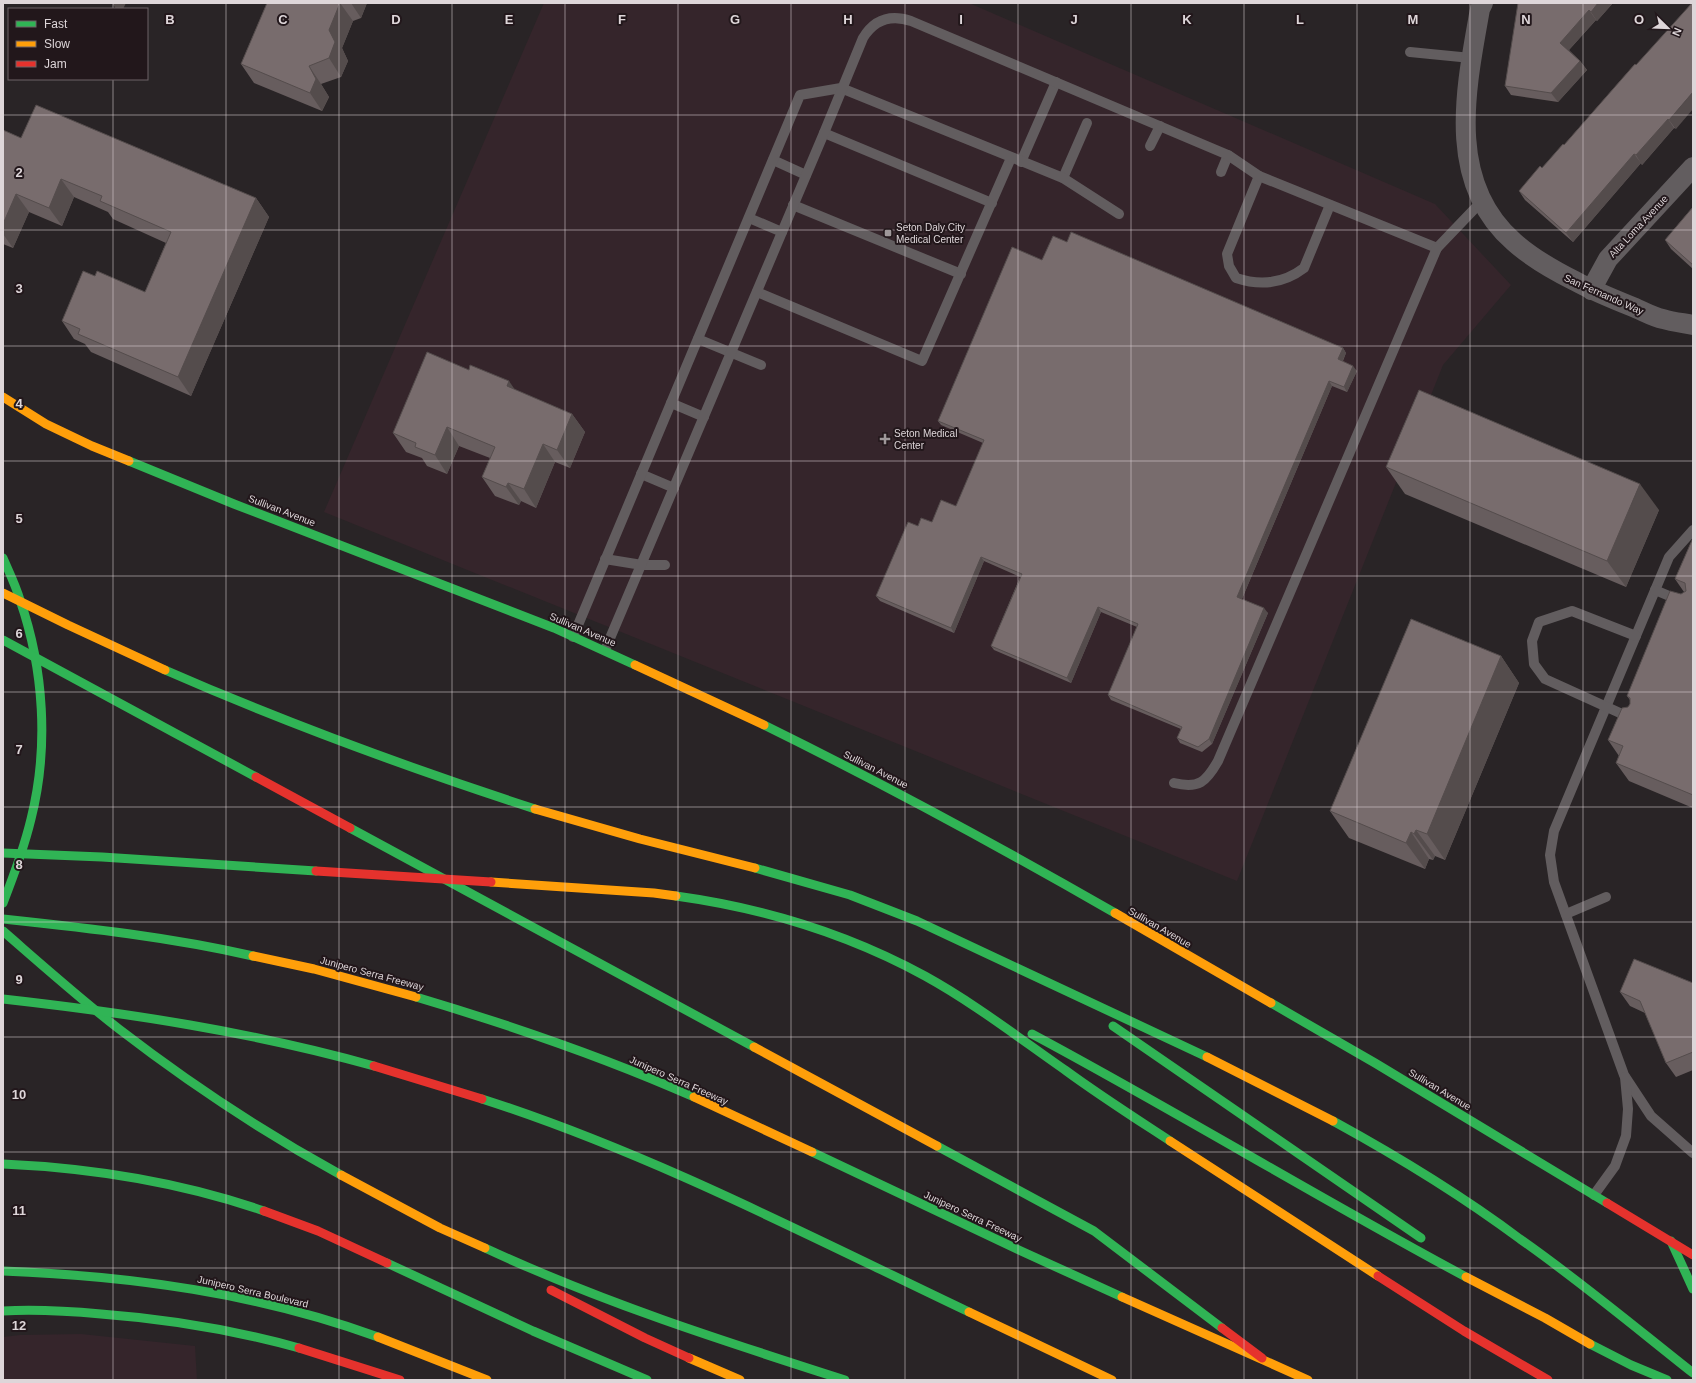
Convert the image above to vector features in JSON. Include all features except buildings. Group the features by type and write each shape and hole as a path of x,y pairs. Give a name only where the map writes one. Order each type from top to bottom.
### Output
{"main road":[{"name":"Sullivan Avenue","path":"3,397 24,411 63,433 114,456 573,636 726,706 860,772 966,829 1375,1063 1693,1255"},
{"path":"3,558 27,622 34,650 40,690 42,725 40,766 31,825 22,857 3,903"},
{"path":"3,592 68,625 188,679 287,720 380,756 485,793 596,827 647,842 775,873 847,894 908,918 1155,1033 1311,1110 1392,1154 1485,1214 1554,1263 1693,1373"},
{"path":"3,640 1094,1231 1262,1358"},
{"path":"3,853 72,855 654,893 687,897 767,914 850,940 907,967 960,997 1104,1072 1440,1264 1554,1322 1639,1370 1667,1380"},
{"name":"Junipero Serra Freeway","path":"3,919 118,932 234,952 371,983 520,1028 616,1064 664,1084 791,1142 1073,1276 1262,1358 1308,1380"},
{"path":"3,931 95,1010 135,1041 224,1104 352,1181 458,1237 532,1279"},
{"path":"1016,969 1103,1019 1152,1051 1426,1241"},
{"path":"960,997 1093,1090 1372,1273 1467,1333 1548,1380"},
{"path":"3,999 100,1009 250,1036 390,1070 492,1102 594,1140 706,1187 1112,1380"},
{"path":"3,1164 57,1167 132,1177 207,1193 245,1204 283,1217 322,1233 528,1329 647,1380"},
{"path":"458,1237 603,1298 845,1380"},
{"path":"1671,1241 1693,1289"},
{"name":"Junipero Serra Boulevard","path":"3,1271 130,1279 194,1289 257,1302 358,1330 431,1356 487,1380"},
{"path":"1477,1272 1554,1322"},
{"path":"545,1286 645,1338 740,1380"},
{"path":"3,1311 58,1311 128,1315 216,1328 266,1338 319,1352 400,1380"},
{"path":"1639,1370 1659,1374 1677,1372 1693,1365"}],"street":[{"name":"San Fernando Way","path":"1483,3 1480,9 1471,58 1466,100 1466,143 1472,174 1482,201 1502,230 1517,245 1543,264 1591,290 1663,319 1693,326"},
{"name":"Alta Loma Avenue","path":"1591,290 1608,259 1693,167"}],"lane":[{"path":"605,650 824,133 841,88 867,31 877,22 894,18 910,21 1228,155 1259,176 1437,248"},
{"path":"1410,52 1471,58"},
{"path":"1021,162 1056,82"},
{"path":"573,636 800,95 841,88 1063,178 1119,214"},
{"path":"1063,178 1087,123"},
{"path":"1150,146 1160,126"},
{"path":"824,133 992,203"},
{"path":"1221,172 1228,155"},
{"path":"757,292 922,361 1011,158"},
{"path":"773,160 806,175"},
{"path":"1259,176 1227,254 1229,266 1236,278 1249,283 1264,283 1275,282 1295,276 1304,268 1330,205"},
{"path":"1174,783 1194,785 1201,782 1213,770 1224,748 1437,248 1482,201"},
{"path":"793,205 961,274"},
{"path":"749,218 782,232"},
{"path":"698,339 761,365"},
{"path":"671,403 704,417"},
{"path":"641,474 674,488"},
{"path":"1594,1195 1615,1166 1626,1136 1628,1109 1624,1075 1554,882 1550,855 1554,831 1669,557 1693,530"},
{"path":"605,559 642,565 665,565"},
{"path":"1656,590 1693,606"},
{"path":"1636,636 1572,610 1539,622 1532,641 1532,648 1534,664 1545,680 1637,720"},
{"path":"1566,914 1606,897"},
{"path":"1624,1075 1651,1116 1693,1153"}],"shaded area":[{"name":"Seton Medical Center","path":"544,3 969,3 1435,204 1511,285 1443,365 1237,881 324,512"},
{"path":"81,1334 195,1346 197,1380 3,1380 3,1337 20,1335"}],"traffic: fast":[{"path":"129,461 234,504 554,628 635,665"},
{"path":"3,558 18,595 28,626 34,653 39,681 42,737 37,792 31,819 3,903"},
{"path":"3,640 256,777"},
{"path":"165,670 210,690 348,744 535,809"},
{"path":"764,725 941,816 1115,913"},
{"path":"350,828 754,1047"},
{"path":"3,853 102,857 316,871"},
{"path":"755,868 850,895 917,921 1207,1057"},
{"path":"676,896 741,908 804,925 866,947 896,961 943,986 1170,1141"},
{"path":"3,919 160,938 253,956"},
{"path":"3,931 104,1017 172,1069 283,1142 341,1175"},
{"path":"416,997 556,1042 626,1068 694,1097"},
{"path":"3,999 143,1017 190,1025 283,1043 374,1066"},
{"path":"1271,1003 1375,1063 1607,1203"},
{"path":"1113,1026 1421,1238"},
{"path":"1032,1034 1466,1277"},
{"path":"482,1099 606,1144 668,1170 789,1225 969,1312"},
{"path":"1333,1121 1428,1177 1498,1223 1586,1288 1693,1373"},
{"path":"937,1146 1094,1231 1222,1328"},
{"path":"812,1152 1122,1297"},
{"path":"3,1164 70,1169 135,1178 200,1192 264,1211"},
{"path":"1671,1241 1693,1289"},
{"path":"485,1248 573,1286 663,1320 845,1380"},
{"path":"387,1263 533,1331 647,1380"},
{"path":"3,1271 99,1277 193,1289 286,1309 378,1337"},
{"path":"3,1311 64,1311 176,1322 250,1336 299,1348"},
{"path":"1590,1344 1631,1365 1667,1380"}],"traffic: slow":[{"path":"3,397 46,424 92,446 129,461"},
{"path":"3,593 165,670"},
{"path":"635,665 764,725"},
{"path":"535,809 640,839 755,868"},
{"path":"491,882 654,893 676,896"},
{"path":"1115,913 1271,1003"},
{"path":"253,956 314,969 416,997"},
{"path":"754,1047 937,1146"},
{"path":"1207,1057 1333,1121"},
{"path":"694,1097 812,1152"},
{"path":"1170,1141 1378,1276"},
{"path":"341,1175 440,1228 485,1248"},
{"path":"1466,1277 1545,1318 1590,1344"},
{"path":"1122,1297 1308,1380"},
{"path":"969,1312 1112,1380"},
{"path":"378,1337 487,1380"},
{"path":"689,1358 740,1380"}],"traffic: jam":[{"path":"256,777 350,828"},
{"path":"316,871 491,882"},
{"path":"374,1066 482,1099"},
{"path":"1607,1203 1693,1255"},
{"path":"264,1211 318,1231 387,1263"},
{"path":"1378,1276 1464,1331 1548,1380"},
{"path":"551,1290 645,1338 689,1358"},
{"path":"1222,1328 1262,1358"},
{"path":"299,1348 400,1380"}],"place":[{"name":"Seton Daly City Medical Center","path":"888,233"},
{"name":"Seton Medical Center","path":"885,439"}]}
